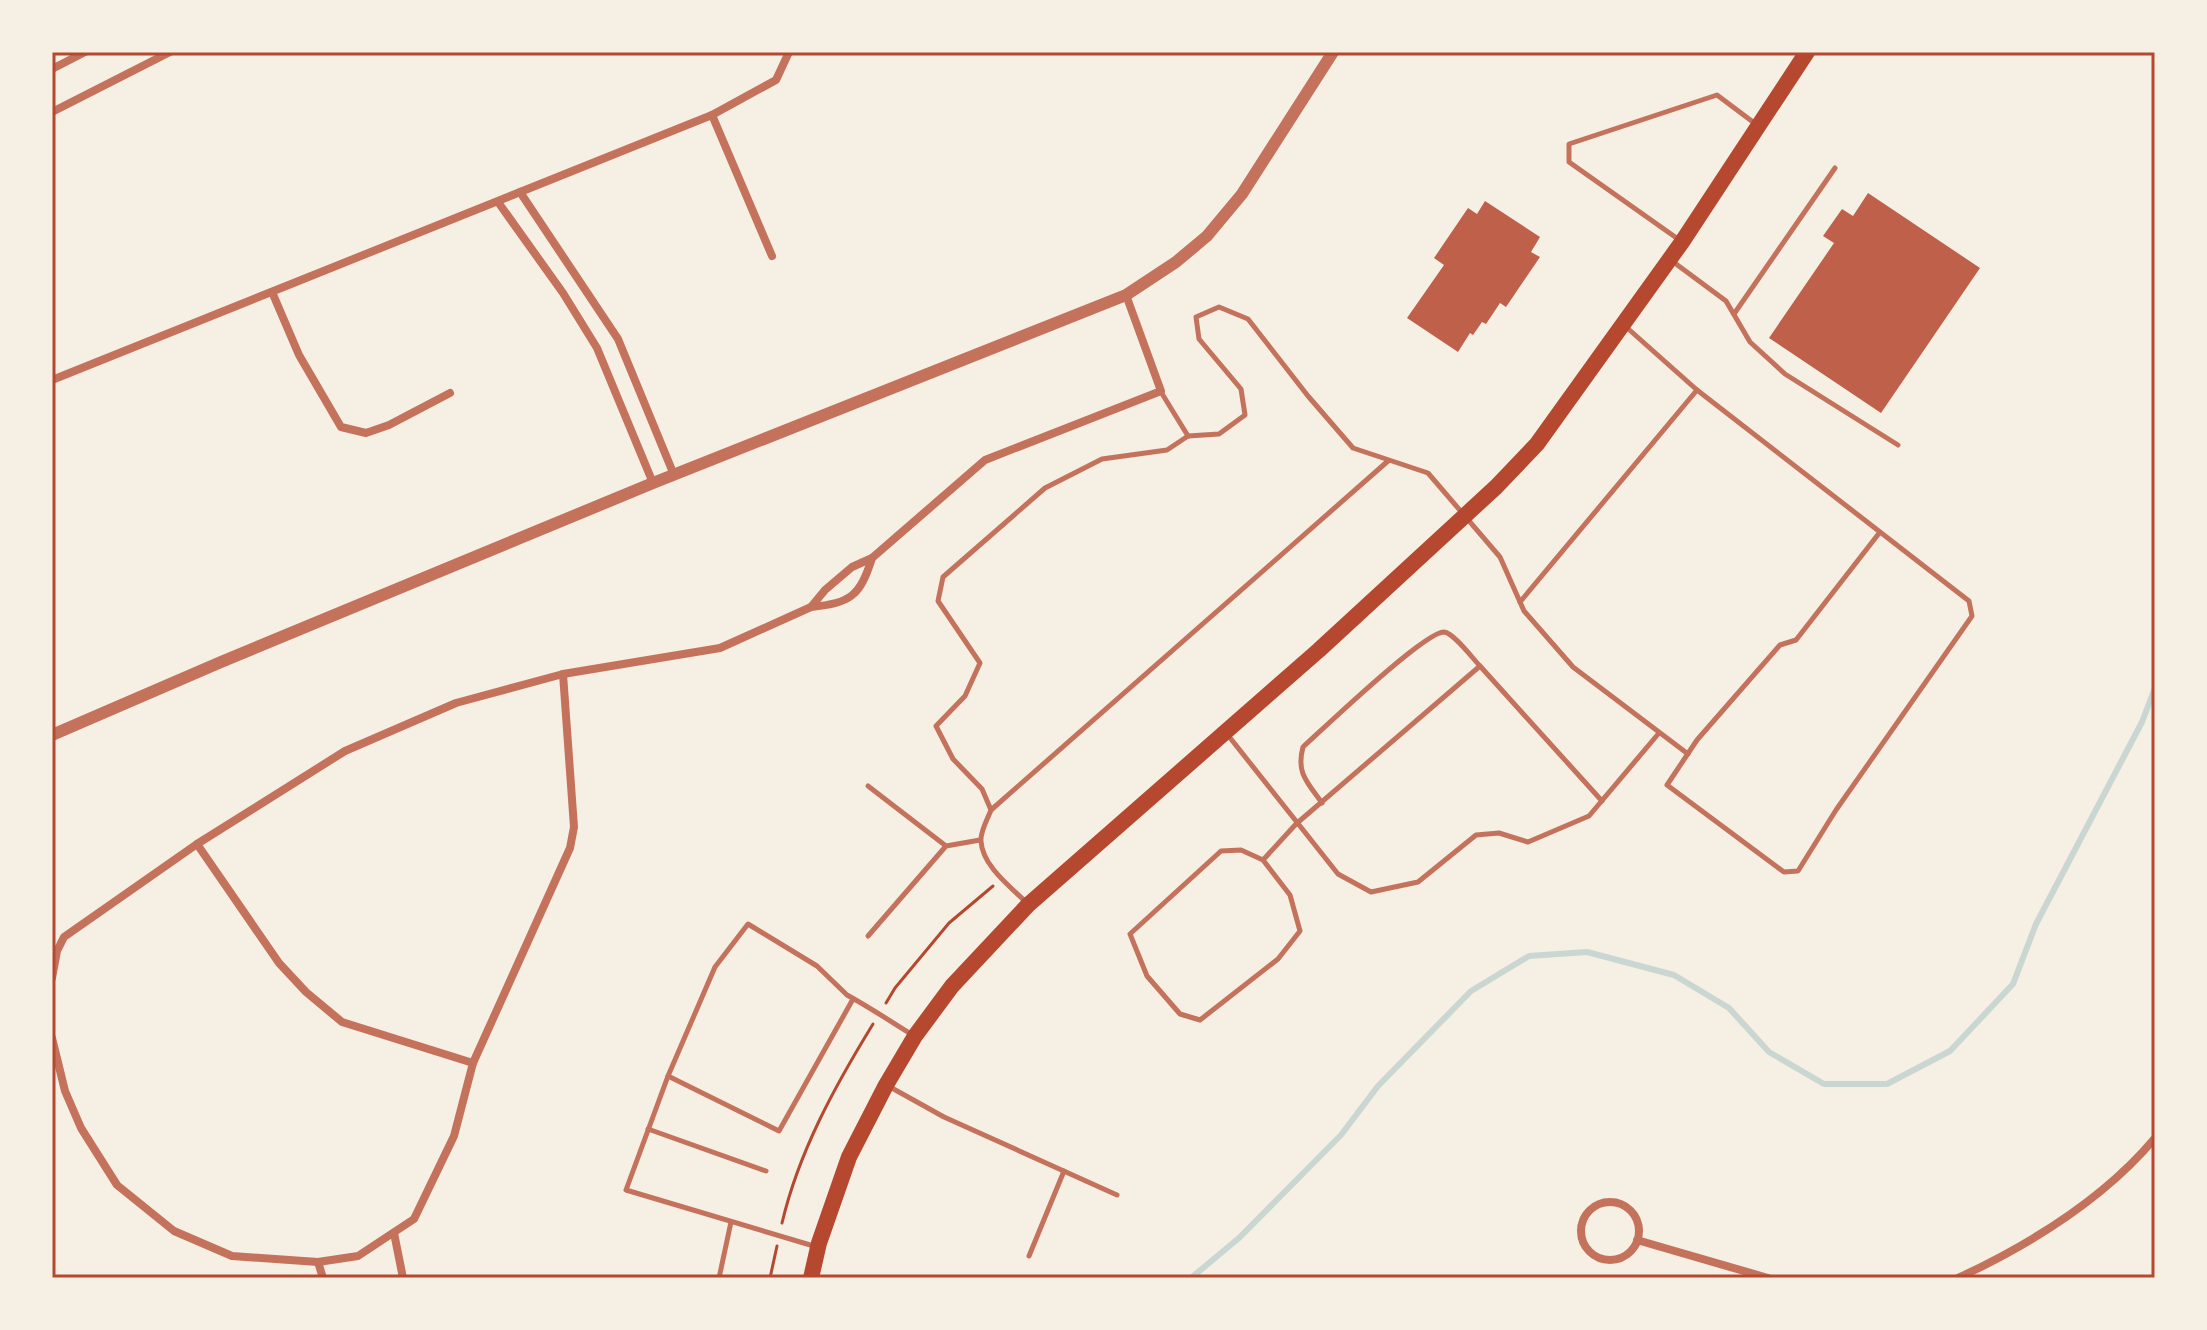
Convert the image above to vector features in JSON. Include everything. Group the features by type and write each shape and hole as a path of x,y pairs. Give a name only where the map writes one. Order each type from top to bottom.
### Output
{"main road":[{"path":"811,1278 849,1157 915,1036 952,986 1028,905 1226,733 1464,516 1537,444 1682,242 1807,52"}],"street":[{"path":"52,69 85,52"},
{"path":"52,112 170,52"},
{"path":"52,380 712,115 776,80 789,52"},
{"path":"52,735 653,483 1126,295 1176,262 1207,236 1242,194 1333,52"},
{"path":"712,115 772,256"},
{"path":"520,192 618,339 674,475"},
{"path":"498,202 563,293 597,348 653,483"},
{"path":"272,292 299,355 341,427 366,433 389,425 450,393"},
{"path":"811,607 852,567 872,558 985,460 1161,391 1126,295"},
{"path":"52,978 54,950 64,937 197,844 345,751 456,703 563,674 720,648 811,607 838,604 863,586 872,558"},
{"path":"52,1038 65,1091 81,1128 117,1185 174,1231 232,1256 318,1262 358,1256 414,1219 454,1136 473,1063 570,848 574,827 563,674"},
{"path":"197,844 279,963 306,992 342,1022 473,1063"},
{"path":"1958,1278 2001,1258 2107,1188 2155,1138"},
{"path":"1611,1201 1620,1203 1635,1216 1639,1225 1637,1240 1631,1252 1623,1258 1603,1260 1587,1250 1582,1242 1581,1222 1592,1207 1611,1201"},
{"path":"394,1233 403,1278"},
{"path":"1637,1240 1768,1278"},
{"path":"318,1262 323,1278"}],"lane":[{"path":"1682,242 1569,162 1569,144 1717,95 1760,127"},
{"path":"1734,314 1835,168"},
{"path":"1668,258 1726,301 1750,342 1785,374 1898,445"},
{"path":"991,810 982,789 953,759 936,726 965,696 980,663 938,601 943,577 1045,488 1102,459 1167,450 1188,436 1219,434 1245,415 1241,389 1199,339 1196,317 1219,307 1248,319 1353,448 1428,473 1500,557 1524,611 1573,667 1688,754"},
{"path":"1624,325 1697,390 1969,601 1972,616 1836,810 1798,871 1784,872 1667,785 1688,754 1780,645 1796,640 1880,532"},
{"path":"1520,602 1697,390"},
{"path":"1161,391 1188,436"},
{"path":"1028,905 986,857 980,840 991,810 1388,461"},
{"path":"1322,803 1303,776 1299,763 1303,747 1406,656 1443,632 1451,635 1602,801"},
{"path":"1263,860 1296,824 1480,666"},
{"path":"1226,733 1338,874 1371,892 1418,882 1476,835 1499,833 1528,842 1589,816 1659,733"},
{"path":"868,786 946,846"},
{"path":"868,936 946,846 980,840"},
{"path":"1241,850 1263,860 1290,895 1300,931 1278,959 1200,1020 1180,1014 1147,976 1130,934 1221,851 1241,850"},
{"path":"818,1248 626,1190 668,1076 715,967 748,924 817,966 853,999 915,1036"},
{"path":"668,1076 779,1131 853,999"},
{"path":"886,1085 944,1117 1117,1195"},
{"path":"648,1129 766,1171"},
{"path":"1029,1256 1064,1171"},
{"path":"719,1278 731,1222"}],"path":[{"path":"770,1278 787,1204 818,1121 879,1014 895,988 949,923 1002,878"}],"building":[{"path":"1868,193 1980,268 1881,413 1769,338 1834,243 1823,236 1842,209 1853,216"},
{"path":"1485,201 1540,237 1531,252 1540,257 1506,307 1500,303 1486,324 1482,322 1473,335 1470,333 1458,352 1407,318 1444,265 1434,258 1468,208 1477,214"}],"waterway":[{"path":"1191,1278 1239,1238 1341,1135 1378,1086 1471,991 1529,956 1587,952 1674,975 1729,1008 1769,1052 1824,1084 1887,1084 1950,1051 2013,984 2036,924 2142,722 2155,688"}]}
